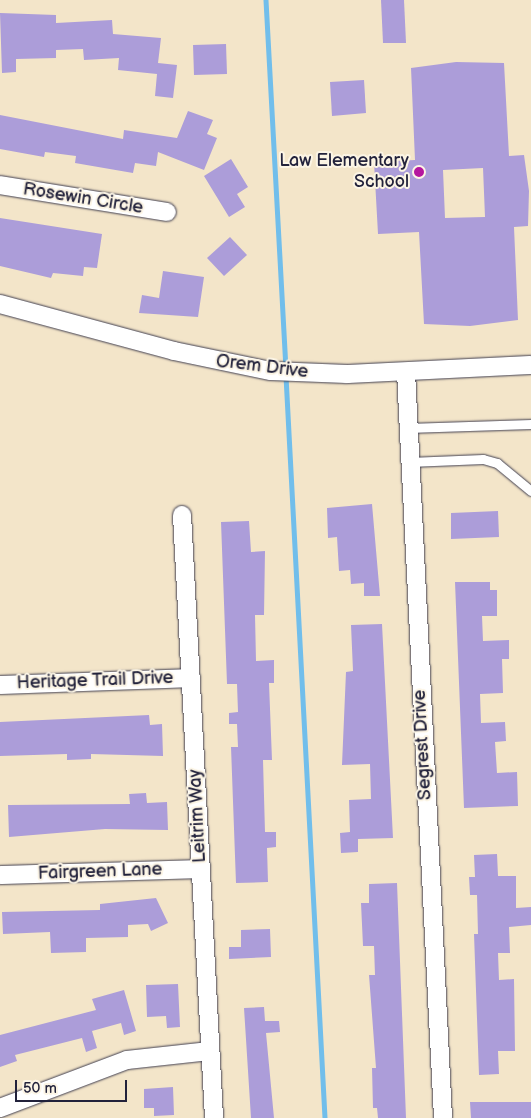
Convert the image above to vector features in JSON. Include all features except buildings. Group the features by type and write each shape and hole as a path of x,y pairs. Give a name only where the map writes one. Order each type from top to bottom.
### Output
{"street":[{"name":"Rosewin Circle","path":"0,185 167,212"},
{"name":"Orem Drive","path":"0,304 174,351 271,371 308,374 406,372 531,365"},
{"name":"Segrest Drive","path":"406,372 408,462 443,1118"},
{"name":"Leitrim Way","path":"182,515 214,1118"},
{"name":"Heritage Trail Drive","path":"0,684 191,678"},
{"name":"Fairgreen Lane","path":"0,874 201,869"},
{"path":"3,1111 128,1060 210,1051"}],"lane":[{"path":"407,428 531,424"},
{"path":"408,462 483,458 497,463 531,490"}],"waterway":[{"path":"266,0 286,368"},
{"path":"286,376 325,1118"}],"place":[{"name":"Law Elementary School","path":"419,172"}]}
